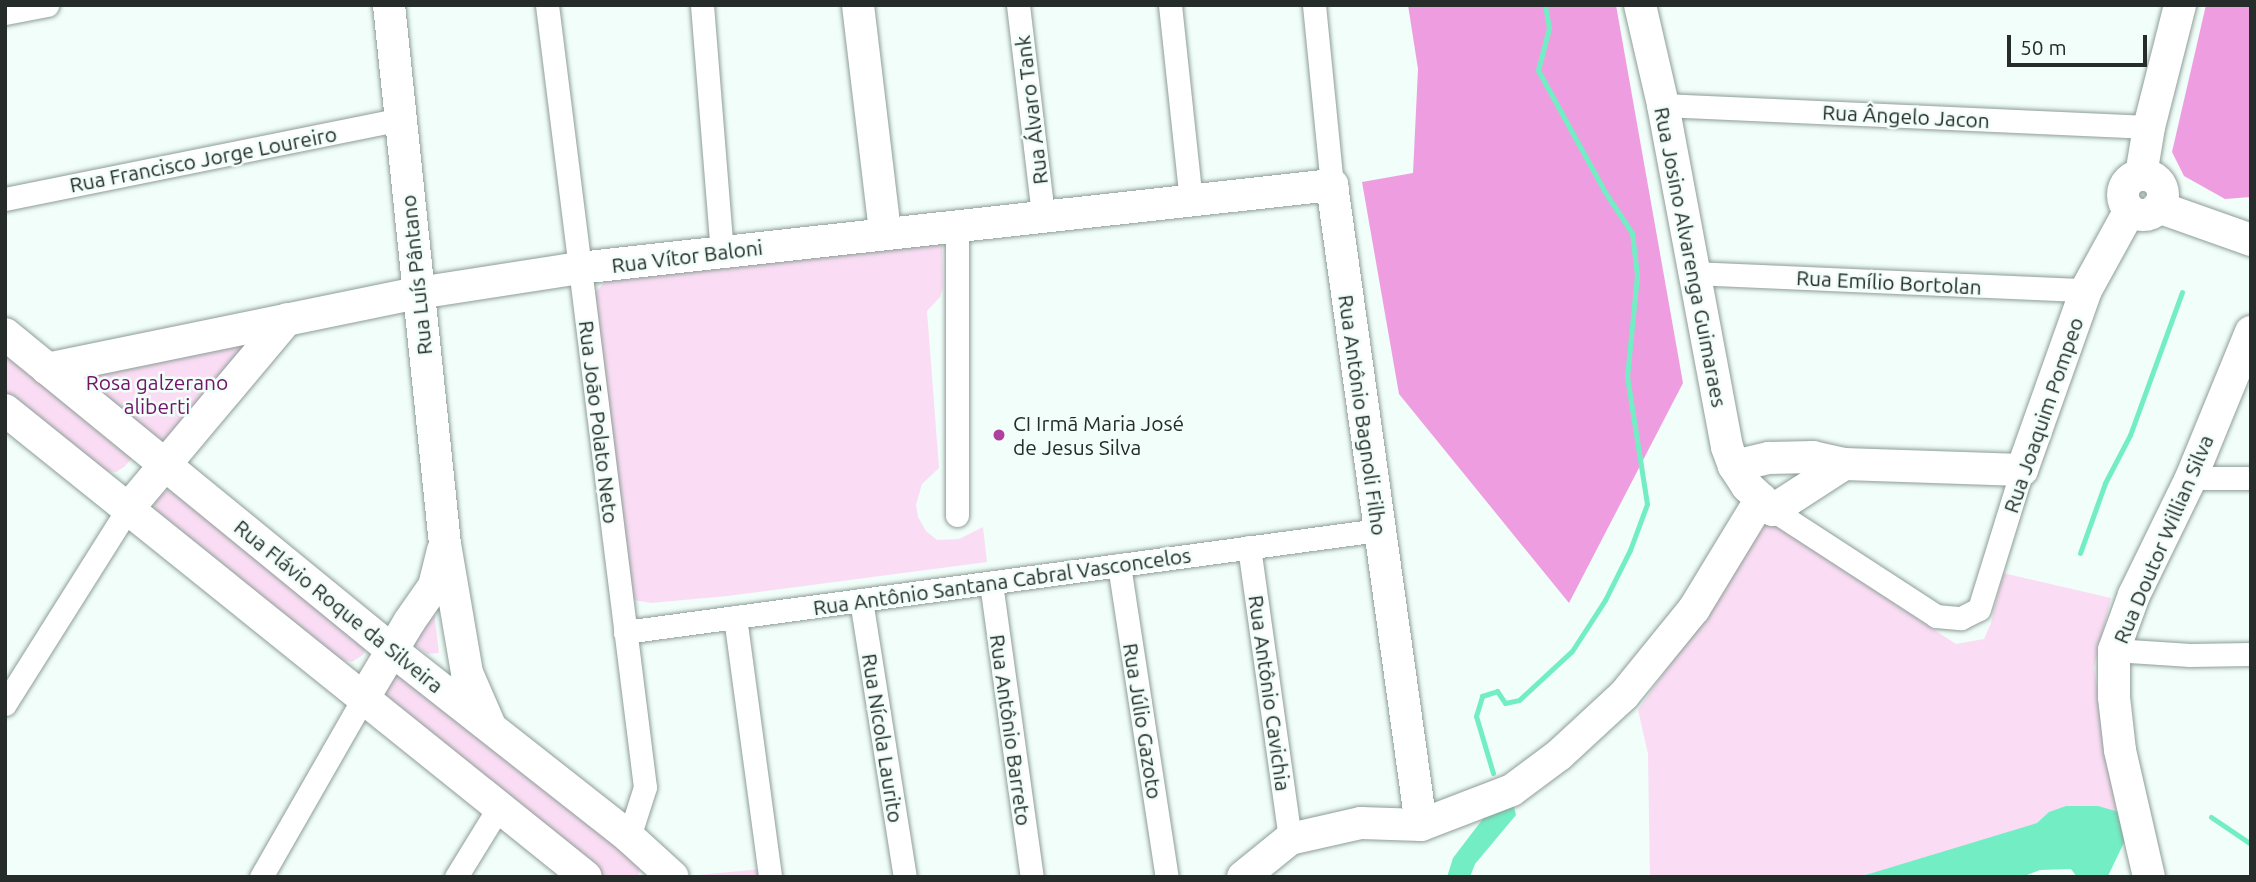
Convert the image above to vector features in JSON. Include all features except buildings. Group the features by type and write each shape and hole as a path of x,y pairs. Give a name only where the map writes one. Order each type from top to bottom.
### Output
{"street":[{"path":"5,13 47,5"},
{"name":"Rua Luís Pântano","path":"388,5 445,544 467,673 491,728"},
{"name":"Rua João Polato Neto","path":"547,5 645,787 629,838"},
{"path":"702,5 722,252"},
{"path":"858,5 886,233"},
{"name":"Rua Álvaro Tank","path":"1018,5 1043,216"},
{"path":"1170,5 1191,200"},
{"name":"Rua Antônio Bagnoli Filho","path":"1314,5 1332,184 1421,825"},
{"name":"Rua Josino Alvarenga Guimaraes","path":"1640,5 1663,105 1692,273 1727,447 1734,466 1747,486 1767,504"},
{"path":"2180,5 2149,127 2141,175 2153,178 2161,188 2144,209 2251,240"},
{"name":"Rua Ângelo Jacon","path":"1663,105 2149,127"},
{"name":"Rua Francisco Jorge Loureiro","path":"5,199 400,119"},
{"name":"Rua Vítor Baloni","path":"47,369 418,293 579,268 1332,184"},
{"name":"Rua Joaquim Pompeo","path":"1767,504 1936,617 1961,618 1979,609 2022,470 2086,290 2144,209"},
{"path":"957,225 957,515"},
{"name":"Rua Emílio Bortolan","path":"1692,273 2086,290"},
{"path":"5,704 127,510 287,319"},
{"name":"Rua Doutor Willian Silva","path":"2149,877 2120,750 2114,697 2114,650 2134,595 2190,478 2251,332"},
{"name":"Rua Flávio Roque da Silveira","path":"5,334 393,651 629,838 669,875"},
{"path":"5,410 586,877"},
{"path":"1734,466 1769,458 1813,457 1844,464 2022,470"},
{"path":"1243,877 1290,839 1361,823 1421,825 1512,790 1559,755 1624,695 1694,609 1767,504 1844,464"},
{"path":"2190,478 2251,478"},
{"name":"Rua Antônio Santana Cabral Vasconcelos","path":"625,632 1378,530"},
{"name":"Rua Luís Pântano","path":"363,699 434,586 445,544"},
{"name":"Rua Antônio Cavichia","path":"1249,547 1290,839"},
{"name":"Rua Júlio Gazoto","path":"1119,565 1167,877"},
{"name":"Rua Antônio Barreto","path":"991,583 1032,877"},
{"name":"Rua Nícola Laurito","path":"862,600 905,877"},
{"path":"735,617 770,877"},
{"path":"361,625 409,622"},
{"path":"2114,650 2190,655 2251,654"},
{"path":"261,877 363,699"},
{"path":"456,877 499,807"}],"green space":[{"path":"942,237 943,288 940,297 927,311 939,468 922,484 916,505 918,517 926,531 937,540 959,539 983,527 987,562 727,596 651,603 634,600 623,587 590,298 606,281"},
{"name":"Rosa galzerano aliberti","path":"260,334 163,447 68,372"},
{"path":"5,341 135,455 124,467 116,472 106,471 5,398"},
{"path":"170,490 180,492 366,648 363,655 352,662 336,659 156,511 154,502 159,495"},
{"path":"1757,522 1771,523 1956,644 1984,639 1991,623 2003,573 2111,598 2094,667 2117,817 1876,877 1650,877 1648,754 1638,710 1706,613"},
{"path":"434,611 439,653 427,654 403,636"},
{"path":"401,675 637,856 640,867 638,877 604,877 506,800 391,702 386,693 386,685 393,676"},
{"path":"761,869 763,877 688,876"}],"shaded area":[{"path":"1408,5 1616,5 1683,383 1569,603 1399,394 1362,182 1413,173 1418,69"},
{"path":"2206,5 2251,5 2251,197 2225,199 2184,176 2172,152"},
{"path":"1511,795 1516,815 1475,864 1470,877 1447,877 1453,858 1485,816"},
{"path":"2066,806 2098,806 2126,814 2129,832 2108,876 2077,877 2071,869 2040,870 2022,877 1859,877 2037,823 2049,812"}],"waterway":[{"path":"1493,773 1476,716 1482,696 1497,691 1505,703 1519,700 1572,651 1605,600 1630,550 1647,504 1627,377 1637,275 1632,233 1605,192 1538,70 1549,28 1545,5"},
{"path":"2080,553 2105,483 2130,435 2182,292"},
{"path":"2211,817 2251,844"}],"place":[{"name":"CI Irmã Maria José de Jesus Silva","path":"999,435"}]}
